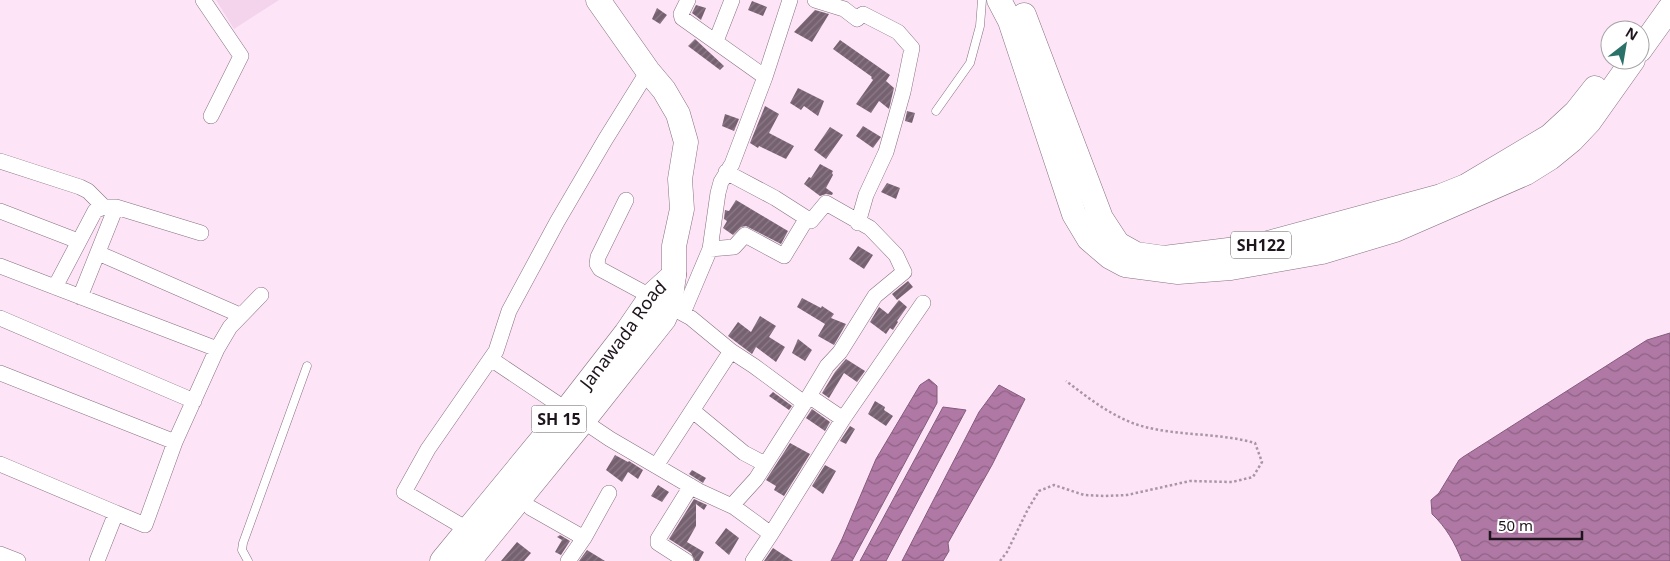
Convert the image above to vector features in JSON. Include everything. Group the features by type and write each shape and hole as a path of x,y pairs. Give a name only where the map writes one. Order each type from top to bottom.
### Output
{"main road":[{"name":"Janawada Road","path":"468,561 576,415 626,333 668,304 674,275 674,246 682,209 680,179 686,142 678,114 664,90 599,0"},
{"path":"999,0 1010,21 1074,214 1089,240 1110,257 1126,266 1178,272 1230,259 1322,252 1395,230 1526,173 1550,158 1578,134 1589,122 1626,70"},
{"name":"SH122","path":"1017,0 1101,218 1118,244 1136,254 1164,258 1230,259 1253,247 1441,196 1466,186 1550,136 1576,112 1608,70"},
{"path":"1643,20 1657,0"},
{"path":"1650,36 1670,8"},
{"name":"Janawada Road","path":"442,561 467,530 576,415"}],"street":[{"path":"203,0 241,56 211,116"},
{"path":"688,0 681,14 682,18 765,77"},
{"path":"716,41 732,0"},
{"path":"668,304 710,249 718,193 726,172 732,164 765,77 790,0"},
{"path":"815,0 844,9 857,19 863,14 898,32 912,48 903,92 886,152 866,195 858,222"},
{"path":"467,530 404,492 428,449 496,351 509,311 557,222 648,70"},
{"path":"0,160 80,187 110,207 201,233"},
{"path":"726,172 775,198 811,221 826,203 870,228 896,255 904,272 875,296 840,352 827,366 756,479 736,501 734,507"},
{"path":"626,200 598,256 597,264 600,269 692,318 731,351 806,399 843,419"},
{"path":"55,287 95,211 110,207"},
{"path":"80,297 98,253 110,207"},
{"path":"0,211 78,242"},
{"path":"710,249 734,247 745,235 784,256 807,218"},
{"path":"98,253 240,315"},
{"path":"0,266 217,349"},
{"path":"0,464 145,525 175,442 217,349 230,327 261,295"},
{"path":"753,561 843,419 923,303"},
{"path":"0,318 194,401"},
{"path":"656,466 694,411 731,351"},
{"path":"491,359 610,439 691,486 734,507 771,534"},
{"path":"0,373 175,442"},
{"path":"694,411 744,453 765,464"},
{"path":"686,561 658,542 658,540 691,486"},
{"path":"568,561 584,538 609,493"},
{"path":"531,508 584,538"},
{"path":"97,561 116,513"},
{"path":"0,554 18,561"}],"lane":[{"path":"936,111 970,64 981,21 982,0"},
{"path":"248,561 242,550 243,542 307,366"}],"path":[{"path":"1000,561 1007,552 1039,491 1054,484 1084,496 1127,495 1190,481 1232,482 1252,478 1262,462 1255,443 1236,437 1164,430 1128,421 1100,407 1066,381"}],"shaded area":[{"path":"216,0 279,0 234,29"}],"water":[{"path":"1670,333 1670,561 1462,561 1450,536 1432,514 1431,500 1439,493 1459,460 1647,340"},
{"path":"929,379 937,386 937,403 852,561 831,561 876,459 920,385"},
{"path":"999,385 1025,399 992,465 948,543 949,551 943,561 902,561 979,412"},
{"path":"943,407 966,410 886,561 860,561"}],"building":[{"path":"752,1 767,7 763,16 748,10"},
{"path":"696,5 706,8 701,20 692,13"},
{"path":"657,8 667,15 660,24 652,19"},
{"path":"815,10 829,14 812,42 794,32"},
{"path":"695,39 724,66 720,70 688,46"},
{"path":"840,40 890,75 886,81 894,88 889,109 879,101 871,113 856,104 873,80 872,77 833,49"},
{"path":"798,88 824,101 818,116 804,106 801,110 790,103"},
{"path":"765,106 779,114 769,133 794,146 786,159 750,143"},
{"path":"907,111 915,113 912,123 905,121"},
{"path":"725,114 739,119 734,131 722,126"},
{"path":"863,126 881,137 873,148 856,136"},
{"path":"830,127 843,135 826,159 814,150"},
{"path":"820,164 833,171 833,175 826,188 833,193 832,195 820,196 804,184 809,177 811,178"},
{"path":"887,183 900,188 896,199 881,192"},
{"path":"736,200 788,231 781,244 746,226 741,227 733,235 723,228 727,221 724,219 725,210 729,211"},
{"path":"858,246 873,255 864,269 849,259"},
{"path":"908,281 913,287 897,300 892,294"},
{"path":"802,298 821,308 822,306 834,314 831,318 846,324 834,345 818,336 825,324 797,307"},
{"path":"899,300 907,307 893,330 890,328 886,334 870,322 879,307 888,314"},
{"path":"760,316 776,326 769,337 785,347 776,362 756,347 752,354 728,336 738,322 751,332"},
{"path":"798,339 812,350 805,361 792,353"},
{"path":"846,359 865,371 857,382 844,373 829,398 822,393"},
{"path":"773,392 792,406 789,410 769,396"},
{"path":"875,401 885,407 884,410 893,416 886,426 868,414"},
{"path":"812,409 830,422 825,431 806,418"},
{"path":"850,426 855,429 846,444 840,441"},
{"path":"790,443 810,454 784,496 774,490 776,486 766,480"},
{"path":"615,455 643,470 638,479 628,472 622,482 606,470"},
{"path":"825,465 836,471 823,494 812,486"},
{"path":"692,470 706,478 703,483 689,474"},
{"path":"658,485 669,492 662,502 651,496"},
{"path":"694,499 707,505 704,510 696,504 696,526 687,542 704,552 699,561 695,561 691,553 669,539"},
{"path":"726,528 739,538 729,555 715,543"},
{"path":"560,535 570,541 561,555 555,552 562,540 557,537"},
{"path":"517,542 531,553 524,561 501,561"},
{"path":"773,548 793,561 764,561"},
{"path":"587,550 605,561 579,561"}]}
